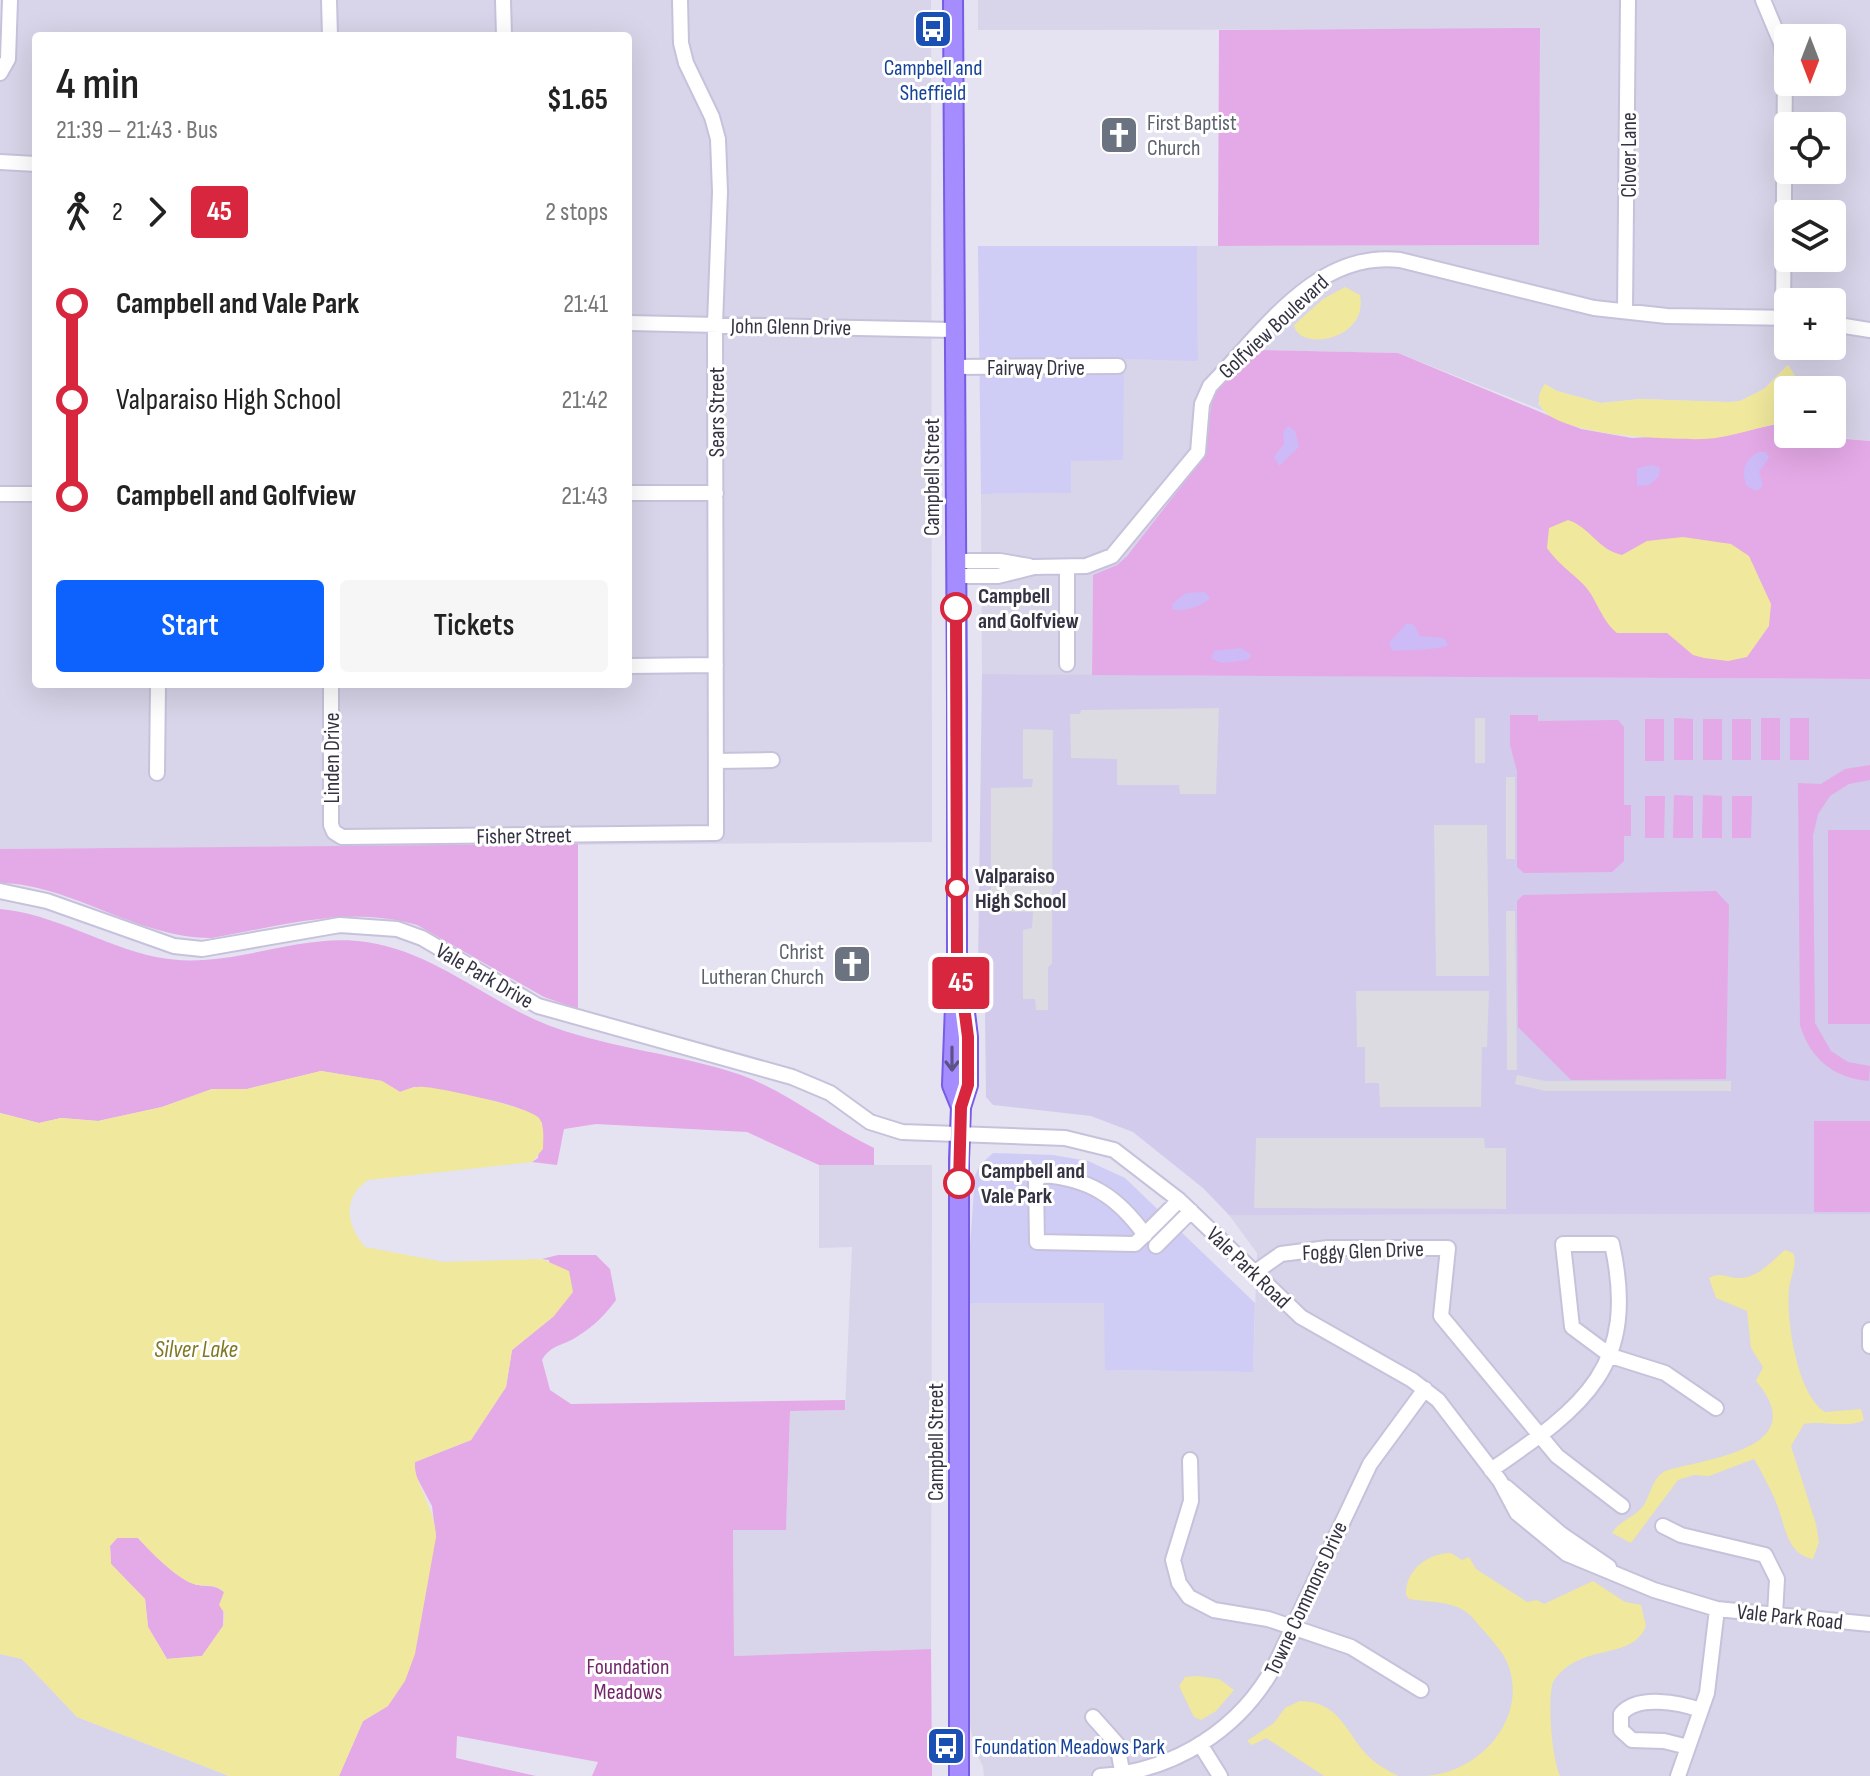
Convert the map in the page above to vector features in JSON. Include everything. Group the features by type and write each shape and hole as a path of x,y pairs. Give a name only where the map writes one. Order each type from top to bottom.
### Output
{"main road":[{"name":"Campbell Street","path":"953,0 957,953 968,1037 968,1085 961,1107 960,1134 959,1776"}],"street":[{"path":"0,73 8,59 10,0"},
{"path":"329,0 330,32"},
{"path":"503,0 504,32"},
{"name":"Sears Street","path":"680,0 681,43 686,63 712,117 718,139 720,192 715,324 716,833"},
{"name":"Clover Lane","path":"1625,310 1628,0"},
{"path":"1763,0 1781,43 1785,69 1786,288"},
{"path":"0,162 32,164"},
{"name":"Golfview Boulevard","path":"956,569 998,576 1034,567 1099,564 1112,556 1198,452 1202,404 1210,386 1304,291 1335,268 1372,259 1400,260 1584,306 1667,316 1774,318"},
{"name":"John Glenn Drive","path":"632,323 954,330"},
{"path":"1846,326 1870,330"},
{"name":"Fairway Drive","path":"954,367 1118,366"},
{"path":"632,493 716,493"},
{"path":"0,494 32,494"},
{"path":"1067,567 1067,664"},
{"path":"632,666 716,665"},
{"path":"157,773 158,688"},
{"name":"Linden Drive","path":"331,688 334,832"},
{"path":"716,761 772,760"},
{"name":"Fisher Street","path":"334,832 342,837 716,833"},
{"name":"Vale Park Drive","path":"0,891 47,901 174,946 202,949 340,925 397,929 422,938 549,1010 792,1077 830,1093 884,1127 917,1134 960,1134"},
{"name":"Vale Park Road","path":"960,1134 1094,1142 1133,1161 1313,1326 1425,1389 1449,1412 1495,1475 1561,1534 1619,1575 1717,1609 1870,1624"},
{"path":"1150,1240 1126,1211 1100,1189 1063,1177 1042,1175 1036,1181 1037,1242 1135,1244 1150,1240 1191,1211"},
{"path":"1150,1240 1179,1200"},
{"path":"1495,1475 1587,1395 1611,1356 1620,1325 1612,1244 1563,1244 1572,1327 1611,1356 1665,1373 1716,1408"},
{"name":"Foggy Glen Drive","path":"1254,1273 1281,1254 1328,1248 1448,1248 1441,1316 1557,1456 1622,1506"},
{"path":"1870,1330 1870,1346"},
{"name":"Towne Commons Drive","path":"1100,1776 1123,1775 1173,1759 1227,1725 1258,1694 1370,1464 1425,1389"},
{"path":"1190,1460 1191,1501 1173,1552 1179,1583 1189,1597 1205,1607 1293,1627 1366,1654 1421,1690"},
{"path":"1663,1526 1681,1535 1765,1555 1777,1579 1775,1615"},
{"path":"1678,1776 1710,1681 1717,1609"},
{"path":"1688,1747 1632,1740 1621,1730 1621,1714 1639,1704 1677,1703 1701,1710"},
{"path":"1093,1717 1117,1744 1123,1775"},
{"path":"1200,1744 1220,1776"}],"shaded area":[{"path":"5,0 931,0 932,842 0,849 0,60 5,33"},
{"path":"978,0 1870,0 1870,441 1846,438 1846,376 1795,376 1788,365 1764,389 1740,401 1640,399 1601,403 1557,391 1545,384 1538,404 1544,411 1398,353 1258,350 1210,437 1204,457 1127,556 1117,565 1093,576 1092,675 982,674 981,494 1070,493 1071,461 1124,359 1198,360 1197,246 1538,245 1540,29 978,30"},
{"path":"978,246 1197,246 1198,361 1124,359 1123,460 1071,461 1071,493 981,494"},
{"name":"Valparaiso High School","path":"982,674 1870,679 1870,1214 1229,1215 1203,1188 1133,1132 1091,1116 993,1105 986,1097 985,1009 978,969"},
{"path":"1219,708 1216,794 1180,794 1179,785 1117,785 1117,759 1071,758 1070,714 1080,714 1081,710"},
{"path":"1475,718 1485,718 1485,763 1475,763"},
{"path":"1023,729 1053,730 1052,964 1048,967 1048,1010 1036,1010 1035,999 1023,999 1023,930 1032,928 1033,912 991,911 991,788 1032,787 1033,779 1023,779"},
{"path":"1506,777 1515,777 1515,859 1506,859"},
{"path":"1434,825 1487,825 1489,976 1436,976"},
{"path":"1506,911 1515,911 1517,1070 1507,1070"},
{"path":"1356,991 1489,991 1487,1047 1482,1047 1481,1107 1380,1107 1379,1083 1365,1083 1365,1047 1357,1047"},
{"path":"1517,1075 1545,1081 1731,1081 1731,1091 1545,1091 1515,1084"},
{"path":"1256,1138 1484,1138 1485,1148 1506,1148 1506,1209 1254,1208"},
{"path":"993,1153 1053,1155 1088,1161 1125,1178 1255,1303 1253,1372 1105,1370 1104,1303 966,1303 975,1176 980,1165"},
{"path":"819,1165 932,1165 931,1649 734,1656 733,1530 786,1530 790,1411 845,1410 852,1247 819,1248"},
{"path":"1870,1214 1870,1776 984,1776 983,1766 975,1752 969,1719 966,1303 1105,1303 1105,1370 1253,1372 1257,1253 1229,1215"},
{"path":"0,1654 22,1659 77,1717 229,1776 0,1776"}],"green space":[{"path":"1540,28 1539,245 1218,246 1219,30"},
{"path":"1258,350 1398,353 1581,429 1632,438 1741,432 1774,425 1774,448 1846,448 1846,439 1870,441 1870,679 1092,675 1093,575 1117,565 1127,556 1204,457 1213,394"},
{"path":"1510,715 1538,715 1538,721 1618,720 1624,727 1624,805 1631,805 1631,836 1624,836 1624,861 1612,872 1524,873 1517,867 1517,771 1510,745"},
{"path":"1674,718 1693,719 1693,760 1674,760"},
{"path":"1761,718 1780,718 1780,760 1761,760"},
{"path":"1790,718 1809,718 1809,760 1790,760"},
{"path":"1645,719 1664,719 1664,761 1645,761"},
{"path":"1703,719 1722,719 1722,760 1703,760"},
{"path":"1732,719 1751,719 1751,760 1732,760"},
{"path":"1870,765 1870,780 1849,784 1830,796 1818,814 1813,836 1815,1023 1831,1051 1848,1062 1870,1066 1869,1081 1845,1076 1825,1065 1810,1048 1800,1025 1798,783 1821,784 1845,769"},
{"path":"1674,795 1693,796 1693,838 1673,838"},
{"path":"1703,795 1722,796 1722,838 1702,838"},
{"path":"1645,796 1665,796 1664,838 1645,838"},
{"path":"1732,796 1752,796 1751,838 1732,838"},
{"path":"1828,830 1870,830 1870,1024 1828,1024"},
{"path":"578,844 578,1009 544,997 417,925 391,919 340,917 212,938 184,936 130,921 53,892 0,883 0,849"},
{"path":"1716,891 1729,905 1726,1079 1571,1080 1518,1027 1517,901 1523,895"},
{"path":"0,909 40,917 136,952 183,960 209,960 340,940 391,948 439,967 506,1005 553,1027 718,1068 758,1082 874,1148 874,1165 819,1165 747,1132 596,1124 564,1129 557,1165 532,1162 538,1158 542,1123 533,1115 483,1099 414,1087 400,1092 382,1081 321,1071 247,1089 212,1089 162,1107 98,1121 61,1118 39,1123 0,1113"},
{"path":"1814,1121 1870,1121 1870,1212 1814,1212"},
{"name":"Foundation Meadows","path":"558,1255 596,1255 610,1269 616,1300 589,1328 554,1348 542,1360 550,1390 571,1404 845,1400 845,1410 790,1411 786,1530 733,1530 734,1656 931,1649 932,1776 592,1776 598,1762 457,1736 456,1758 536,1776 339,1776 363,1721 388,1706 436,1537 432,1506 414,1472 415,1462 471,1440 506,1387 512,1350 554,1316 549,1260 542,1259"},
{"path":"117,1538 138,1538 179,1576 194,1584 224,1592 223,1626 202,1656 167,1659 148,1627 145,1599 111,1564 110,1546"}],"sand":[{"path":"1288,426 1295,431 1299,447 1279,466 1274,457 1284,444 1283,432"},
{"path":"1758,452 1766,452 1769,457 1759,472 1763,486 1756,491 1747,486 1744,471 1747,462"},
{"path":"1652,465 1660,468 1659,476 1649,485 1637,486 1637,468"},
{"path":"1205,592 1210,598 1192,608 1172,609 1173,603 1186,593"},
{"path":"1407,623 1414,625 1420,636 1444,638 1448,645 1392,651 1389,643"},
{"path":"1241,648 1252,655 1247,660 1222,663 1211,658 1214,651"}],"water":[{"path":"1345,287 1360,295 1360,311 1354,323 1344,332 1319,340 1298,333 1294,325 1323,299"},
{"path":"1788,365 1795,376 1777,376"},
{"path":"1774,379 1774,425 1714,438 1662,438 1599,432 1570,425 1549,415 1539,402 1545,384 1557,391 1601,403 1640,399 1740,401 1764,389"},
{"path":"1568,520 1622,555 1647,541 1683,537 1731,544 1749,556 1771,604 1769,626 1747,657 1728,661 1693,655 1667,633 1617,633 1584,585 1547,548 1549,528"},
{"name":"Silver Lake","path":"321,1071 382,1081 400,1092 421,1087 448,1091 503,1104 539,1118 543,1129 543,1149 532,1162 368,1180 354,1195 351,1221 365,1247 443,1262 542,1259 569,1271 573,1292 554,1316 512,1350 506,1387 471,1440 415,1462 436,1537 415,1654 405,1681 388,1706 363,1721 339,1776 229,1776 77,1717 22,1659 0,1654 0,1113 39,1123 61,1118 98,1121 162,1107 212,1089 247,1089","holes":["117,1538 138,1538 179,1576 194,1584 213,1586 224,1592 219,1605 225,1614 223,1626 202,1656 167,1659 148,1627 145,1599 111,1564 110,1546"]},
{"path":"1785,1250 1793,1253 1794,1257 1789,1289 1789,1319 1795,1356 1807,1390 1825,1412 1861,1409 1864,1420 1851,1424 1804,1424 1791,1446 1816,1524 1819,1542 1813,1559 1793,1547 1774,1497 1754,1459 1709,1476 1694,1475 1678,1480 1631,1543 1612,1533 1641,1509 1663,1472 1729,1454 1749,1446 1764,1435 1772,1421 1770,1404 1756,1381 1763,1367 1751,1348 1747,1311 1716,1298 1709,1278 1716,1275 1740,1278 1754,1275"},
{"path":"1451,1553 1462,1560 1469,1557 1476,1569 1527,1602 1537,1600 1544,1604 1593,1581 1625,1602 1641,1605 1646,1626 1639,1637 1618,1649 1577,1661 1564,1669 1553,1682 1551,1729 1560,1776 1426,1776 1465,1765 1481,1753 1506,1721 1512,1703 1512,1683 1507,1662 1472,1617 1457,1607 1409,1599 1406,1595 1409,1578 1419,1565 1434,1556"},
{"path":"1185,1677 1219,1679 1234,1690 1216,1711 1201,1720 1194,1717 1179,1686"},
{"path":"1300,1701 1324,1706 1332,1712 1370,1758 1398,1776 1324,1776 1266,1738 1252,1745 1247,1741 1274,1723 1285,1708"}],"bus line":[{"name":"45","path":"956,608 957,953 968,1037 968,1085 961,1107 959,1183"}],"place":[{"name":"Campbell and Sheffield","path":"933,29"},
{"name":"First Baptist Church","path":"1119,135"},
{"name":"Campbell and Golfview","path":"956,608"},
{"name":"Valparaiso High School","path":"957,888"},
{"name":"Christ Lutheran Church","path":"852,964"},
{"name":"Campbell and Vale Park","path":"959,1183"},
{"name":"Foundation Meadows Park","path":"946,1746"}]}
